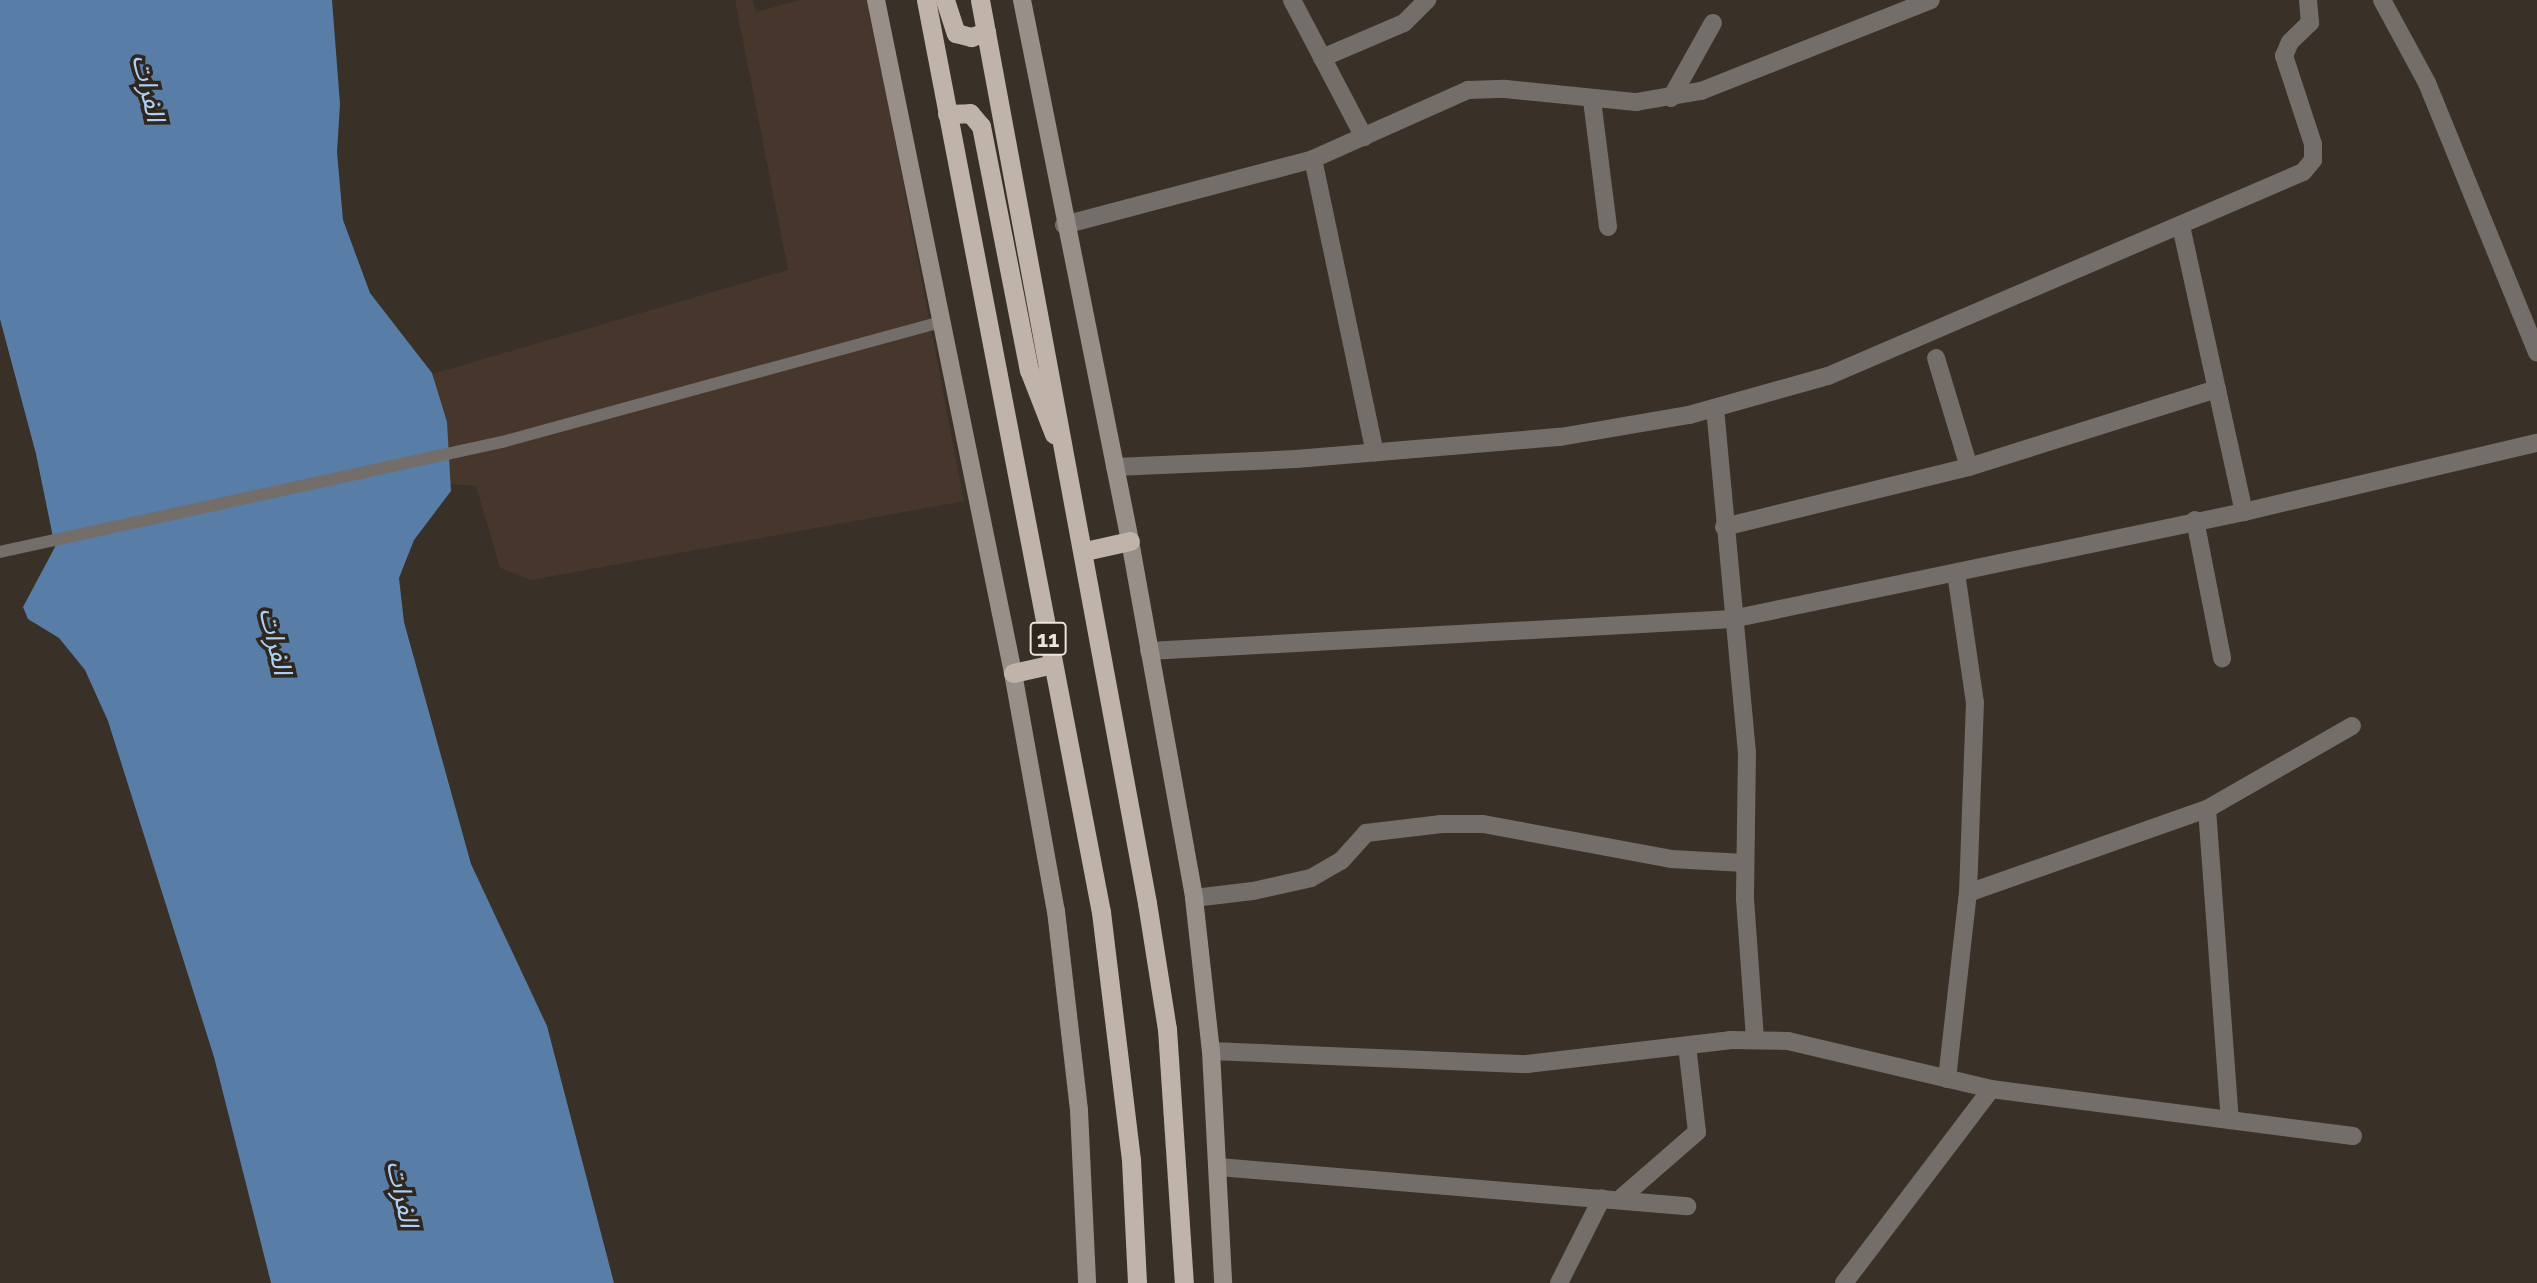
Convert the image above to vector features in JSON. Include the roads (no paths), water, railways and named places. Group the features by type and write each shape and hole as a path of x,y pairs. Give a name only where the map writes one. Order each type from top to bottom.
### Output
{"highway":[{"name":"11","path":"926,0 1101,912 1131,1160 1137,1283"},
{"path":"944,0 956,33 971,37 986,32"},
{"name":"11","path":"979,0 1085,551 1167,1029 1184,1283"},
{"path":"947,114 966,112 981,126 1029,370 1070,471"},
{"path":"1085,551 1130,541"},
{"path":"1013,673 1053,664"}],"main road":[{"path":"876,0 1013,673 1069,1011 1087,1283"},
{"path":"1021,0 1064,225 1130,541 1194,898 1211,1051 1223,1283"}],"street":[{"path":"1292,0 1364,137"},
{"path":"1322,58 1404,23 1427,0"},
{"path":"1064,225 1313,159 1455,94 1480,88 1592,100 1671,98 1741,78 1931,0"},
{"path":"1115,467 1375,453 1560,437 1715,408 1828,376 2296,176 2312,160 2313,144 2284,56 2290,42 2310,23 2308,0"},
{"path":"2382,0 2427,83 2537,352"},
{"path":"1671,98 1713,23"},
{"path":"1592,100 1608,227"},
{"path":"1313,159 1375,453"},
{"path":"2182,226 2244,512"},
{"path":"1937,358 1969,467"},
{"path":"1724,527 1969,467 2217,388"},
{"path":"1715,408 1732,619 1747,752 1745,863 1755,1039"},
{"path":"1149,650 1732,619 2195,520 2244,512 2537,443"},
{"path":"2195,520 2222,658"},
{"path":"1947,1079 1968,893 1975,703 1956,573"},
{"path":"1968,893 2207,808 2352,726"},
{"path":"2207,808 2230,1120"},
{"path":"1194,898 1253,891 1311,878 1340,860 1366,833 1441,824 1483,824 1629,853 1713,864 1745,863"},
{"path":"1211,1051 1527,1065 1755,1039 1819,1047 1991,1089 2353,1136"},
{"path":"1620,1199 1697,1132 1687,1046"},
{"path":"1844,1283 1991,1089"},
{"path":"1219,1167 1687,1206"},
{"path":"1559,1283 1602,1198"}],"lane":[{"path":"0,552 502,442 941,322"}],"water":[{"name":"الفرات","path":"0,0 332,0 340,104 337,152 343,220 370,293 432,373 447,422 451,491 414,540 399,578 404,622 471,864 547,1026 614,1283 271,1283 214,1057 108,721 85,670 59,638 28,619 23,607 55,547 36,454 0,319"}]}
